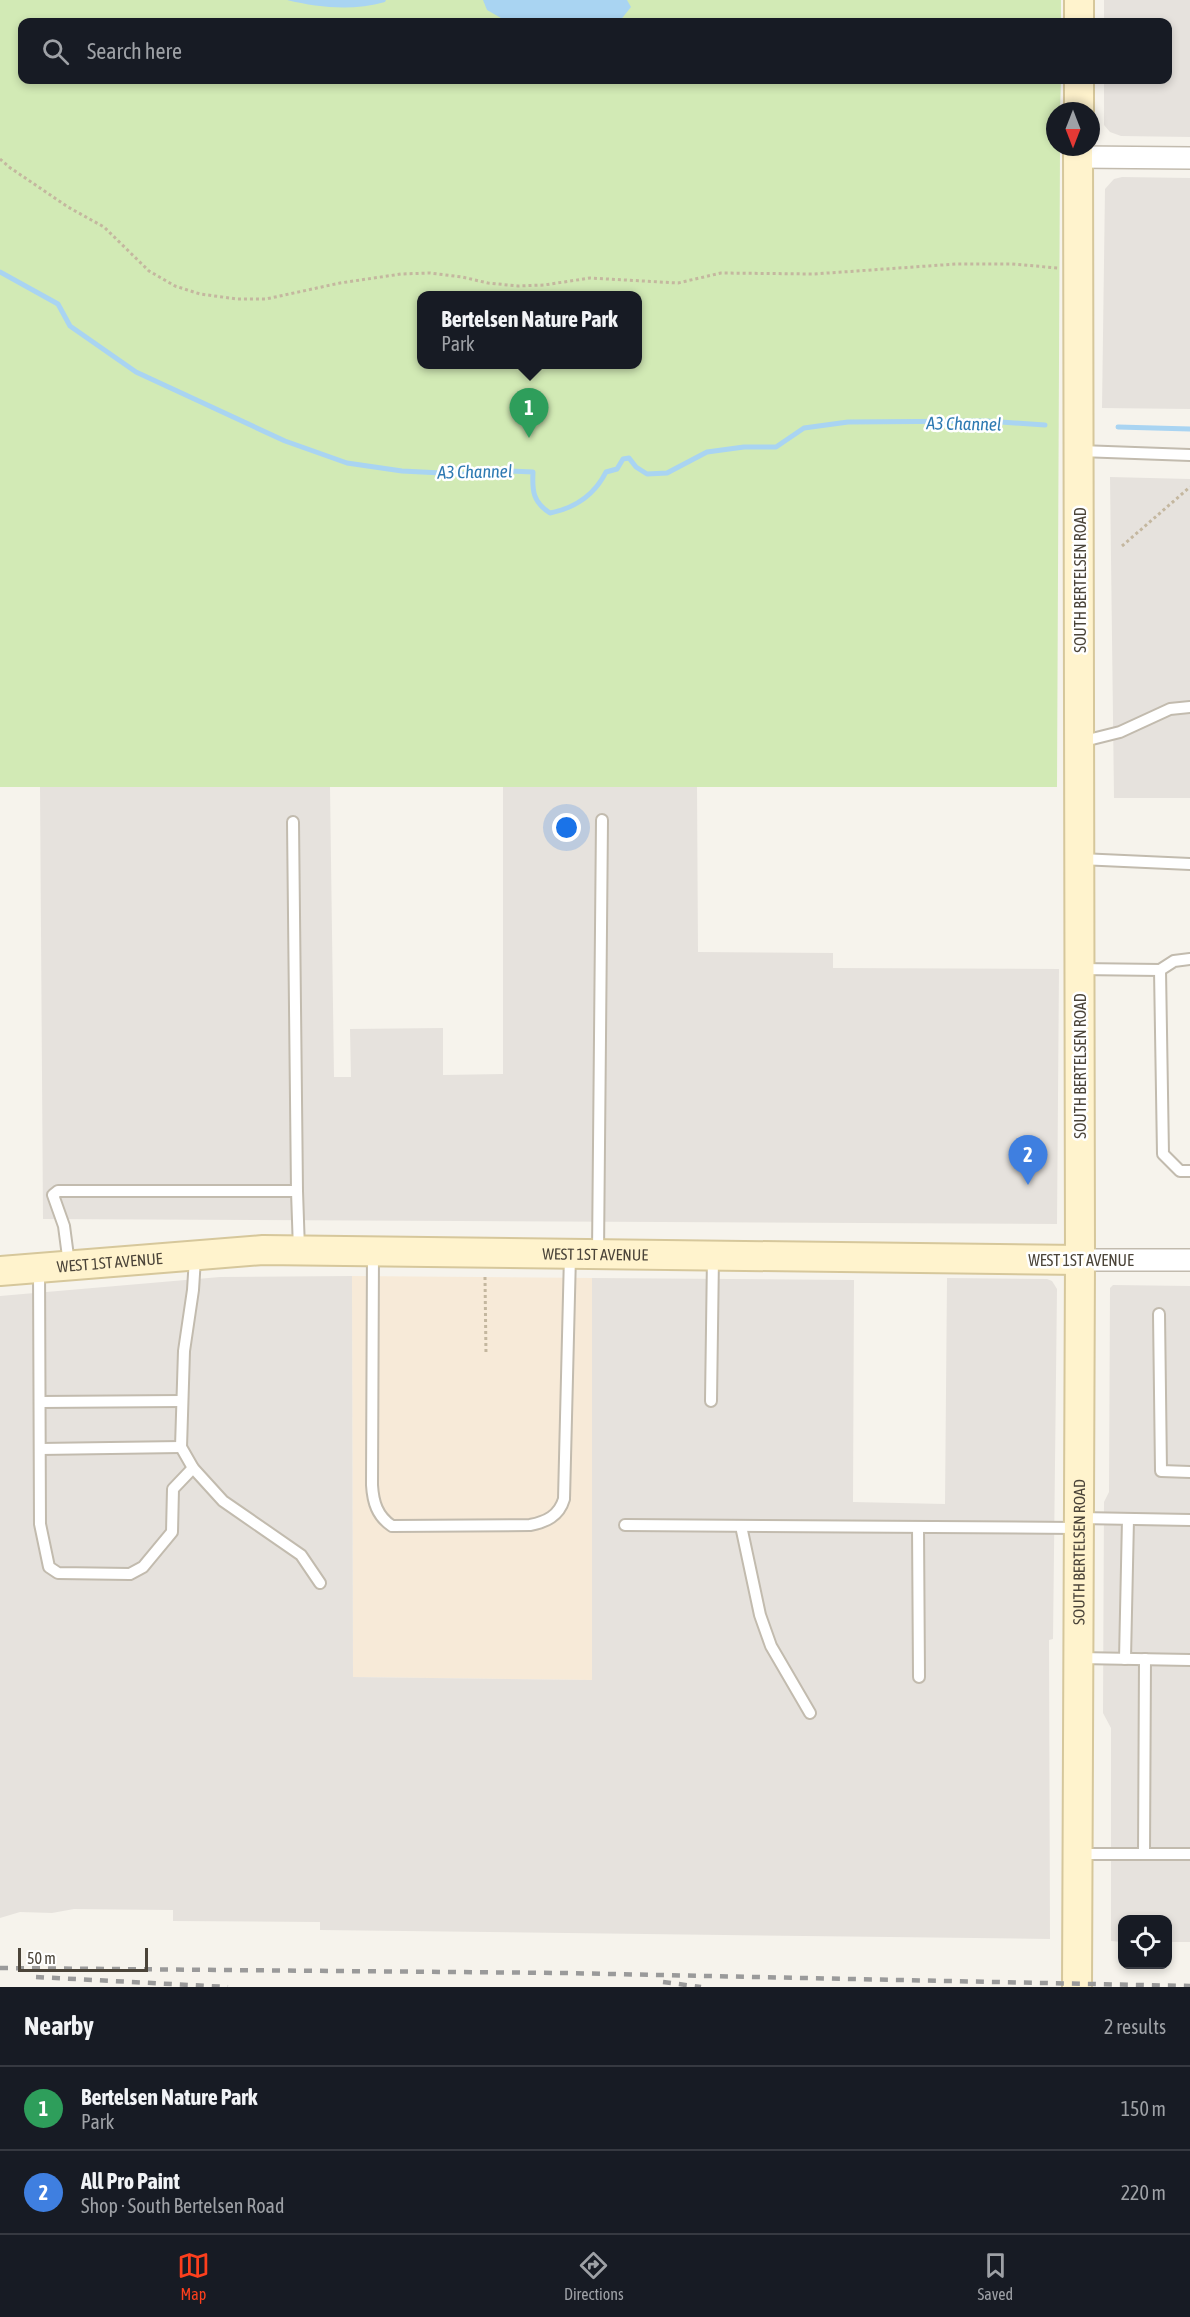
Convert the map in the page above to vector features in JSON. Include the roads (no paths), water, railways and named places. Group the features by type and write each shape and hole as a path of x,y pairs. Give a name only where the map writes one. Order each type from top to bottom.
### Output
{"street":[{"path":"1079,0 1079,18"},
{"path":"1078,102 1079,84"},
{"path":"1100,153 1190,158"},
{"name":"SOUTH BERTELSEN ROAD","path":"1077,1986 1080,1523 1078,156"},
{"name":"WEST 1ST AVENUE","path":"0,1270 196,1254 298,1250 1190,1260"}],"lane":[{"path":"1080,451 1190,455"},
{"path":"1080,742 1120,732 1170,709 1190,707"},
{"path":"598,1254 602,820"},
{"path":"293,822 298,1250"},
{"path":"1079,859 1190,864"},
{"path":"1079,969 1160,970 1174,961 1190,959"},
{"path":"1160,970 1163,1154 1180,1171 1190,1171"},
{"path":"69,1265 64,1226 53,1195 58,1191 297,1191"},
{"path":"373,1251 372,1485 373,1499 379,1512 383,1520 392,1526 530,1525 554,1516 561,1508 564,1499 570,1253"},
{"path":"196,1254 193,1290 183,1351 181,1447 193,1468 223,1501 302,1556 320,1583"},
{"path":"711,1401 713,1256"},
{"path":"39,1267 40,1524 49,1567 58,1573 130,1574 143,1567 172,1532 173,1489 193,1468"},
{"path":"1159,1314 1161,1471 1190,1472"},
{"path":"40,1402 182,1401"},
{"path":"40,1449 181,1447"},
{"path":"1125,1659 1128,1519"},
{"path":"625,1525 918,1527 1080,1523 1128,1519 1190,1520"},
{"path":"741,1526 760,1616 771,1646 810,1713"},
{"path":"918,1527 919,1677"},
{"path":"1079,1658 1190,1660"},
{"path":"1144,1854 1145,1659"},
{"path":"1078,1854 1190,1854"}],"water":[{"path":"287,0 386,0 361,7 324,7"},
{"path":"483,0 627,0 631,7 622,18 501,18 487,10"}],"waterway":[{"name":"A3 Channel","path":"0,272 58,304 70,326 136,372 285,441 347,463 402,471 481,475 510,471 533,472 535,496 540,505 550,513 568,508 583,500 596,488 606,472 617,469 623,459 629,458 636,467 647,474 667,473 707,452 744,447 776,447 804,428 848,422 987,421 1045,425"},
{"name":"A3 Channel","path":"1118,427 1190,429"}],"railway":[{"path":"0,1968 563,1973 1190,1986"},
{"path":"36,1977 228,1987"},
{"path":"663,1982 701,1987"}],"place":[{"name":"Bertelsen Nature Park","path":"529,438"},
{"name":"All Pro Paint","path":"1028,1185"}]}
